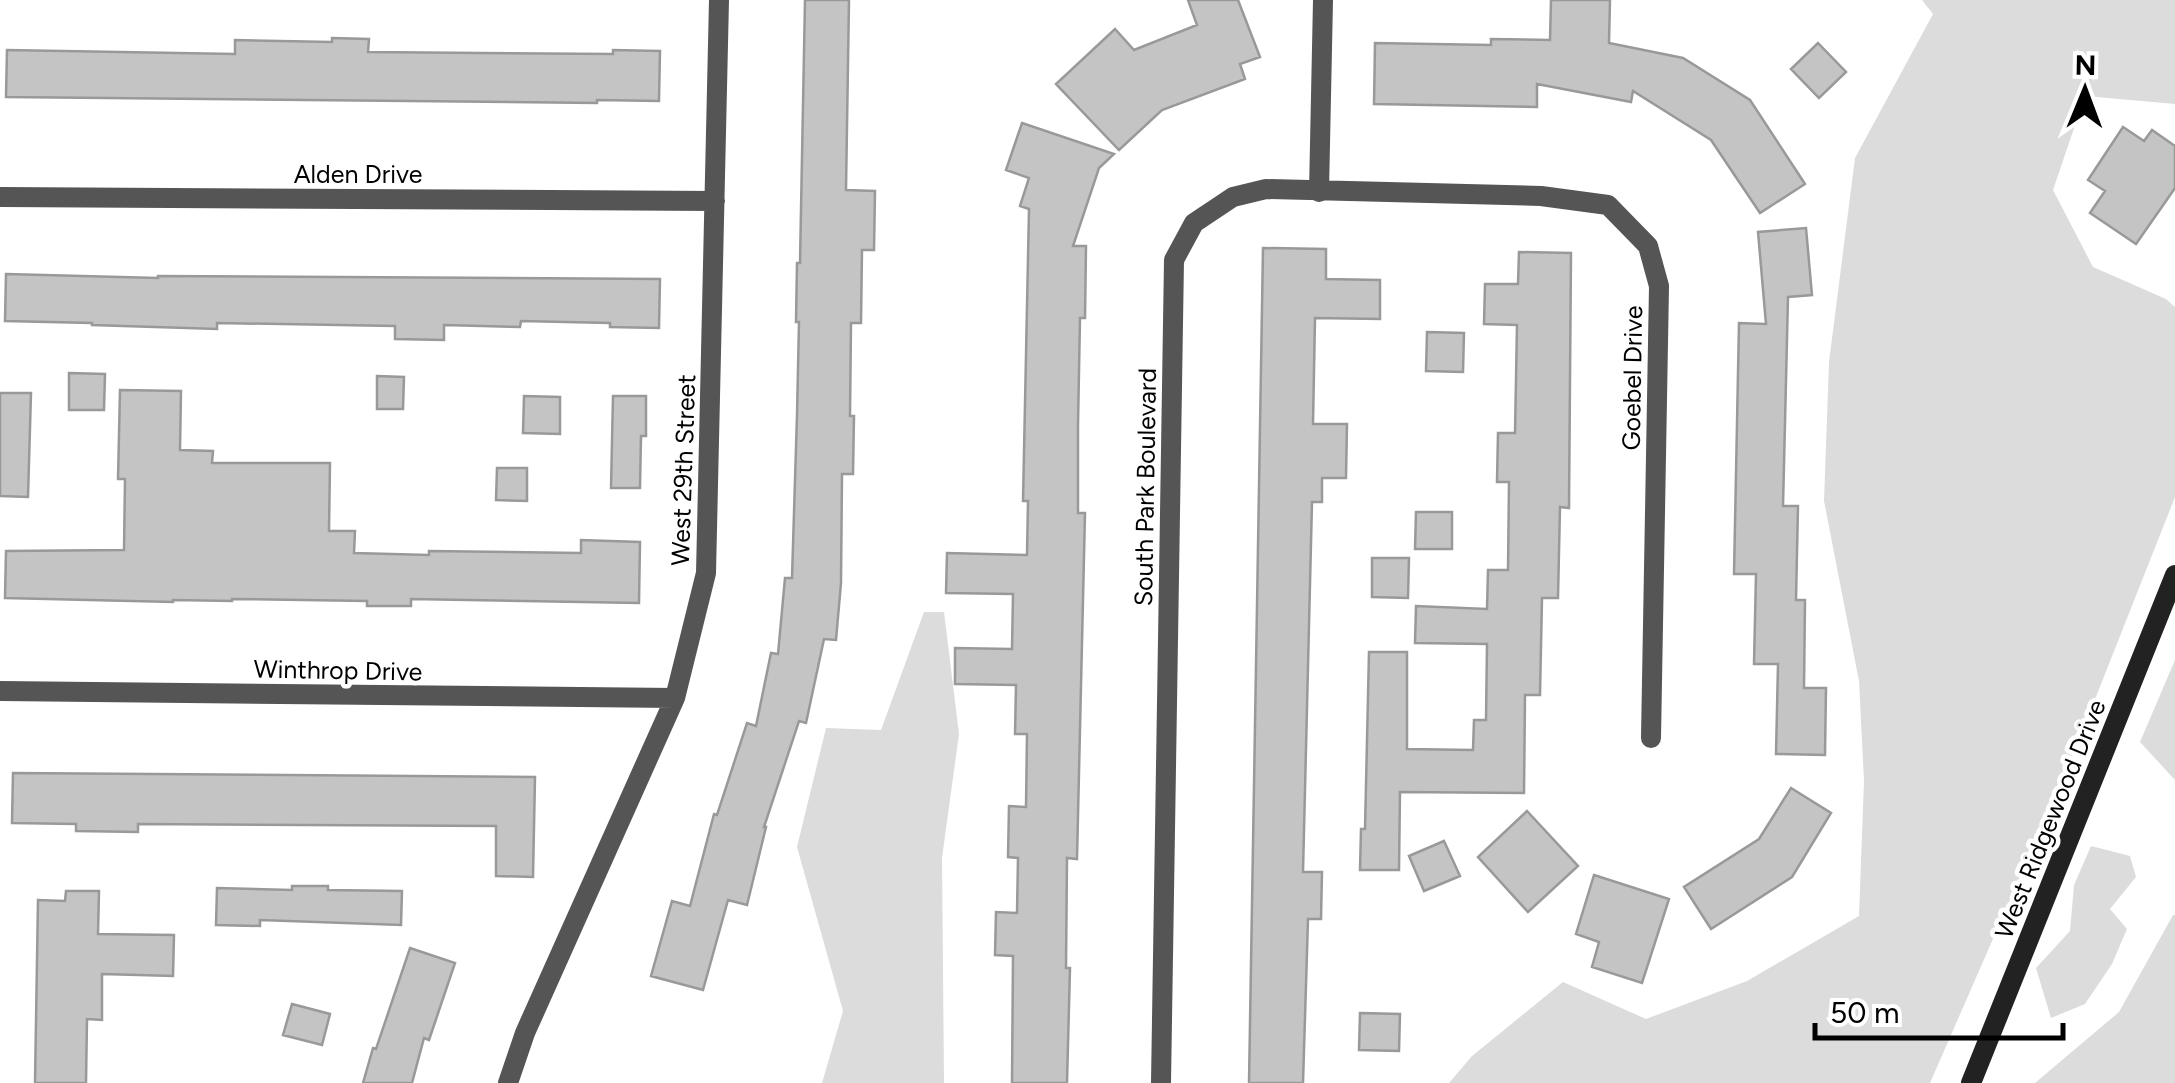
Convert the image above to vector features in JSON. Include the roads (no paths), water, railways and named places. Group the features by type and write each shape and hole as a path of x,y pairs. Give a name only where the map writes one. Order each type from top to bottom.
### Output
{"street":[{"name":"West 29th Street","path":"508,1083 525,1033 675,698 706,573 719,0"},
{"path":"1319,192 1323,0"},
{"name":"South Park Boulevard","path":"1161,1083 1174,260 1194,224 1233,196 1266,190 1319,192"},
{"name":"Goebel Drive","path":"1319,192 1542,196 1608,205 1648,246 1658,286 1651,738"},
{"name":"Alden Drive","path":"0,197 715,201"},
{"name":"West Ridgewood Drive","path":"1971,1083 2175,575"},
{"name":"Winthrop Drive","path":"0,692 675,698"}]}
